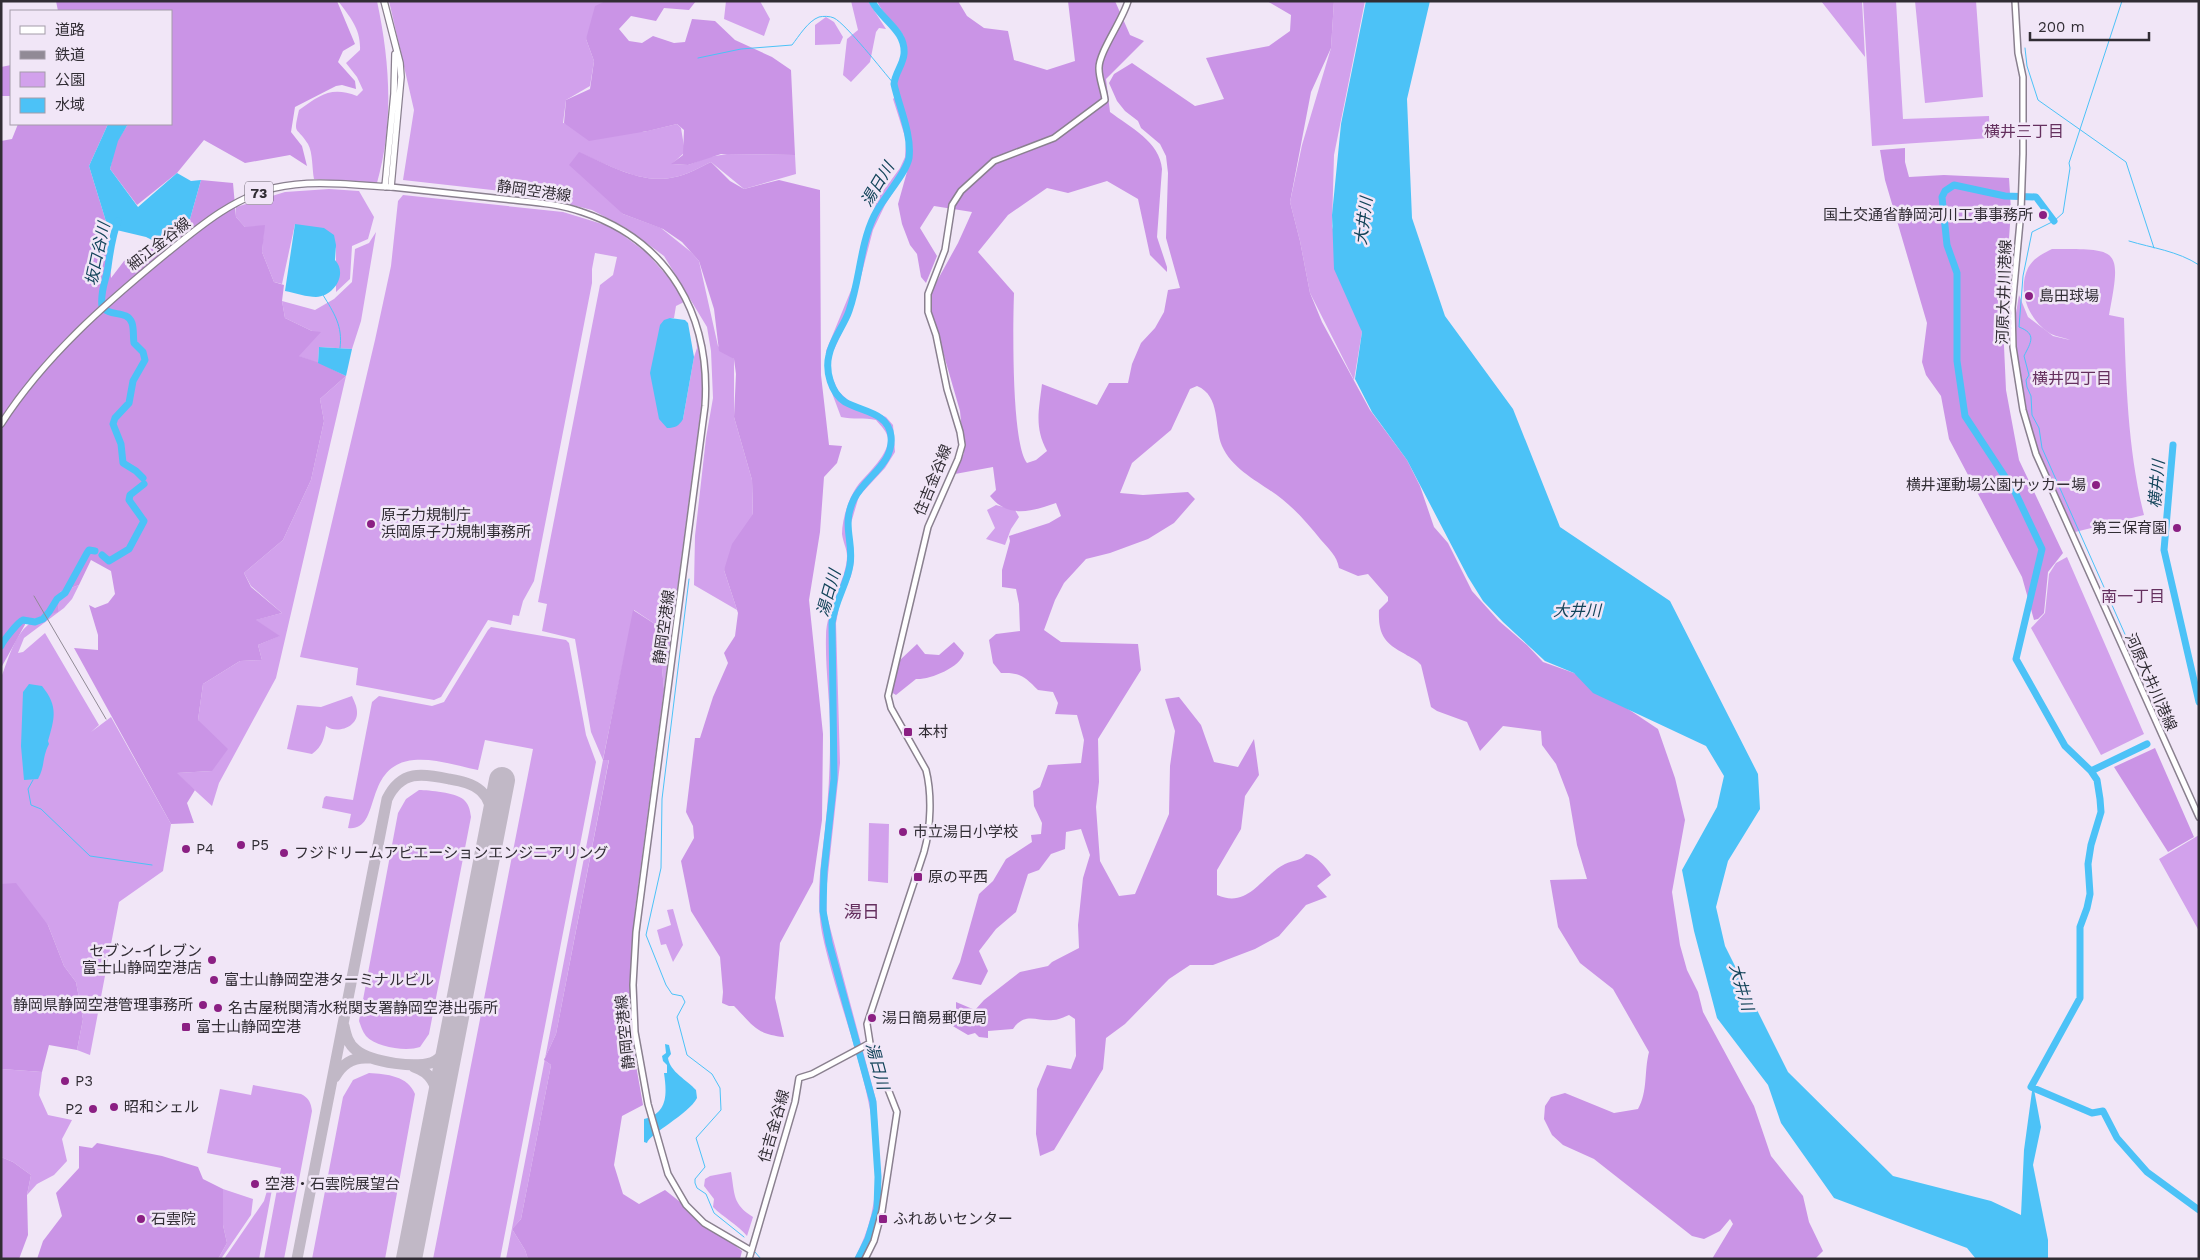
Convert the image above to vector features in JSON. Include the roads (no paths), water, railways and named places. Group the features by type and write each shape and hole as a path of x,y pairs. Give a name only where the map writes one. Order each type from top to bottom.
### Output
{"main road":[{"path":"384,1 400,63 401,77 388,187"},
{"name":"住吉金谷線","path":"865,1259 874,1241 882,1211 897,1112 870,1043 868,1019 927,838 929,781 926,770 891,708 888,696 928,527 958,459 962,445 947,389 936,335 928,312 928,294 945,250 952,205 961,191 994,161 1054,138 1105,100 1098,69 1100,59 1125,14 1128,1"},
{"name":"河原大井川港線","path":"2015,1 2022,72 2023,154 2012,324 2016,370 2023,410 2036,454 2199,817"},
{"name":"細江金谷線","path":"1,424 53,356 93,316 195,231 234,204 272,188 311,182 388,187"},
{"name":"静岡空港線","path":"388,187 561,206 604,220 625,232 645,247 668,271 687,300 699,330 706,368 705,406 636,932 633,985 635,1032 650,1112 668,1174 686,1204 704,1222 750,1250"},
{"name":"住吉金谷線","path":"749,1259 750,1250 795,1102 798,1078 812,1074 870,1043"}],"water":[{"name":"大井川","path":"1366,1 1430,1 1407,99 1412,218 1445,316 1513,409 1560,527 1670,601 1758,774 1760,809 1728,861 1716,907 1725,946 1788,1072 1893,1176 1991,1201 2021,1215 2024,1150 2033,1084 2041,1127 2033,1165 2048,1240 2048,1259 1976,1259 1967,1248 1834,1198 1781,1123 1768,1085 1717,1018 1694,931 1682,870 1717,807 1724,776 1706,746 1593,693 1574,673 1545,661 1503,622 1483,601 1468,577 1407,460 1372,412 1355,379 1362,332 1334,269 1332,215 1341,124"},
{"path":"108,125 127,125 118,141 110,169 138,207 177,173 191,181 201,180 190,219 183,220 160,244 146,237 108,228 89,166"},
{"path":"295,224 324,228 334,235 336,245 335,260 339,266 339,278 333,289 323,296 312,297 285,291"},
{"path":"670,318 685,320 688,323 694,357 683,419 676,426 667,428 659,419 650,373 660,325 664,320"},
{"path":"319,347 352,349 346,376 318,363"},
{"path":"29,684 42,686 51,700 54,712 49,744 40,775 38,779 24,780 21,746 23,692"},
{"path":"665,1044 669,1045 671,1054 668,1058 669,1063 679,1076 696,1090 697,1098 686,1111 655,1134 647,1143 644,1142 644,1119 658,1112 664,1102 666,1088 664,1073 667,1073 667,1065 663,1061 662,1056 666,1053"}],"waterway":[{"name":"湯日川","path":"858,1259 868,1239 877,1209 878,1177 873,1102 829,943 823,911 824,871 834,779 832,623 850,565 848,525 850,508 859,491 884,462 891,446 891,436 889,428 880,417 840,398 830,381 828,361 835,338 847,317 853,299 869,227 909,158 907,130 894,84 903,58 904,46 897,32 872,1"},
{"path":"2122,1 2069,163 2070,168 2063,213 2054,221 2032,232 2023,276 2019,327 2025,330 2031,339 2024,356 2029,375 2026,380 2031,396 2032,415 2039,428 2042,448 2169,733"},
{"path":"698,58 741,49 792,45 811,22 824,16 834,18 840,22 894,84"},
{"path":"2025,48 2027,66 2038,100 2126,162 2154,248"},
{"path":"2054,221 2036,197 2005,196 1954,185 1945,191 1942,197 1947,245 1957,273 1957,361 1965,416 2015,492 2042,549 2016,659 2065,746 2091,771 2097,780 2100,799 2101,812 2091,845 2088,864 2090,894 2080,927 2080,998 2031,1087 2092,1113 2103,1111 2117,1138 2147,1172 2199,1210"},
{"name":"坂口谷川","path":"118,221 102,291 102,306 109,312 126,316 130,319 133,325 134,343 143,352 145,360 133,381 129,403 115,418 113,424 121,444 123,463 143,478"},
{"path":"2129,241 2174,253 2199,265"},
{"path":"323,295 339,326 340,348"},
{"name":"横井川","path":"2173,445 2164,550 2199,702"},
{"name":"坂口谷川","path":"102,555 109,561 129,549 144,521 129,500 130,495 144,484"},
{"name":"坂口谷川","path":"1,646 23,620 35,622 43,619 57,599 65,593 89,550 95,551"},
{"path":"689,579 662,799 661,868 646,935 666,985 672,994 682,996 685,1002 677,1017 687,1055 712,1074 720,1088 721,1110 696,1138 705,1167 695,1179 695,1183 697,1188 706,1194 714,1213 744,1237"},
{"name":"横井川","path":"2091,771 2147,744"},
{"path":"33,780 28,789 31,805 41,809 90,856 152,865"},
{"path":"755,1252 761,1259"}],"railway":[{"path":"34,596 106,719"}],"place":[{"name":"国土交通省静岡河川工事事務所","path":"2043,215"},
{"name":"島田球場","path":"2029,296"},
{"name":"横井運動場公園サッカー場","path":"2096,485"},
{"name":"原子力規制庁 浜岡原子力規制事務所","path":"371,524"},
{"name":"第三保育園","path":"2177,528"},
{"name":"本村","path":"908,732"},
{"name":"市立湯日小学校","path":"903,832"},
{"name":"P5","path":"241,845"},
{"name":"P4","path":"186,849"},
{"name":"フジドリームアビエーションエンジニアリング","path":"284,853"},
{"name":"原の平西","path":"918,877"},
{"name":"セブン‐イレブン 富士山静岡空港店","path":"212,960"},
{"name":"富士山静岡空港ターミナルビル","path":"214,980"},
{"name":"静岡県静岡空港管理事務所","path":"203,1005"},
{"name":"名古屋税関清水税関支署静岡空港出張所","path":"218,1008"},
{"name":"湯日簡易郵便局","path":"872,1018"},
{"name":"富士山静岡空港","path":"186,1027"},
{"name":"P3","path":"65,1081"},
{"name":"昭和シェル","path":"114,1107"},
{"name":"P2","path":"93,1109"},
{"name":"空港・石雲院展望台","path":"255,1184"},
{"name":"石雲院","path":"141,1219"},
{"name":"ふれあいセンター","path":"883,1219"}],"district":[{"name":"横井三丁目","path":"2024,131"},
{"name":"横井四丁目","path":"2072,378"},
{"name":"南一丁目","path":"2133,596"},
{"name":"湯日","path":"862,912"}]}
